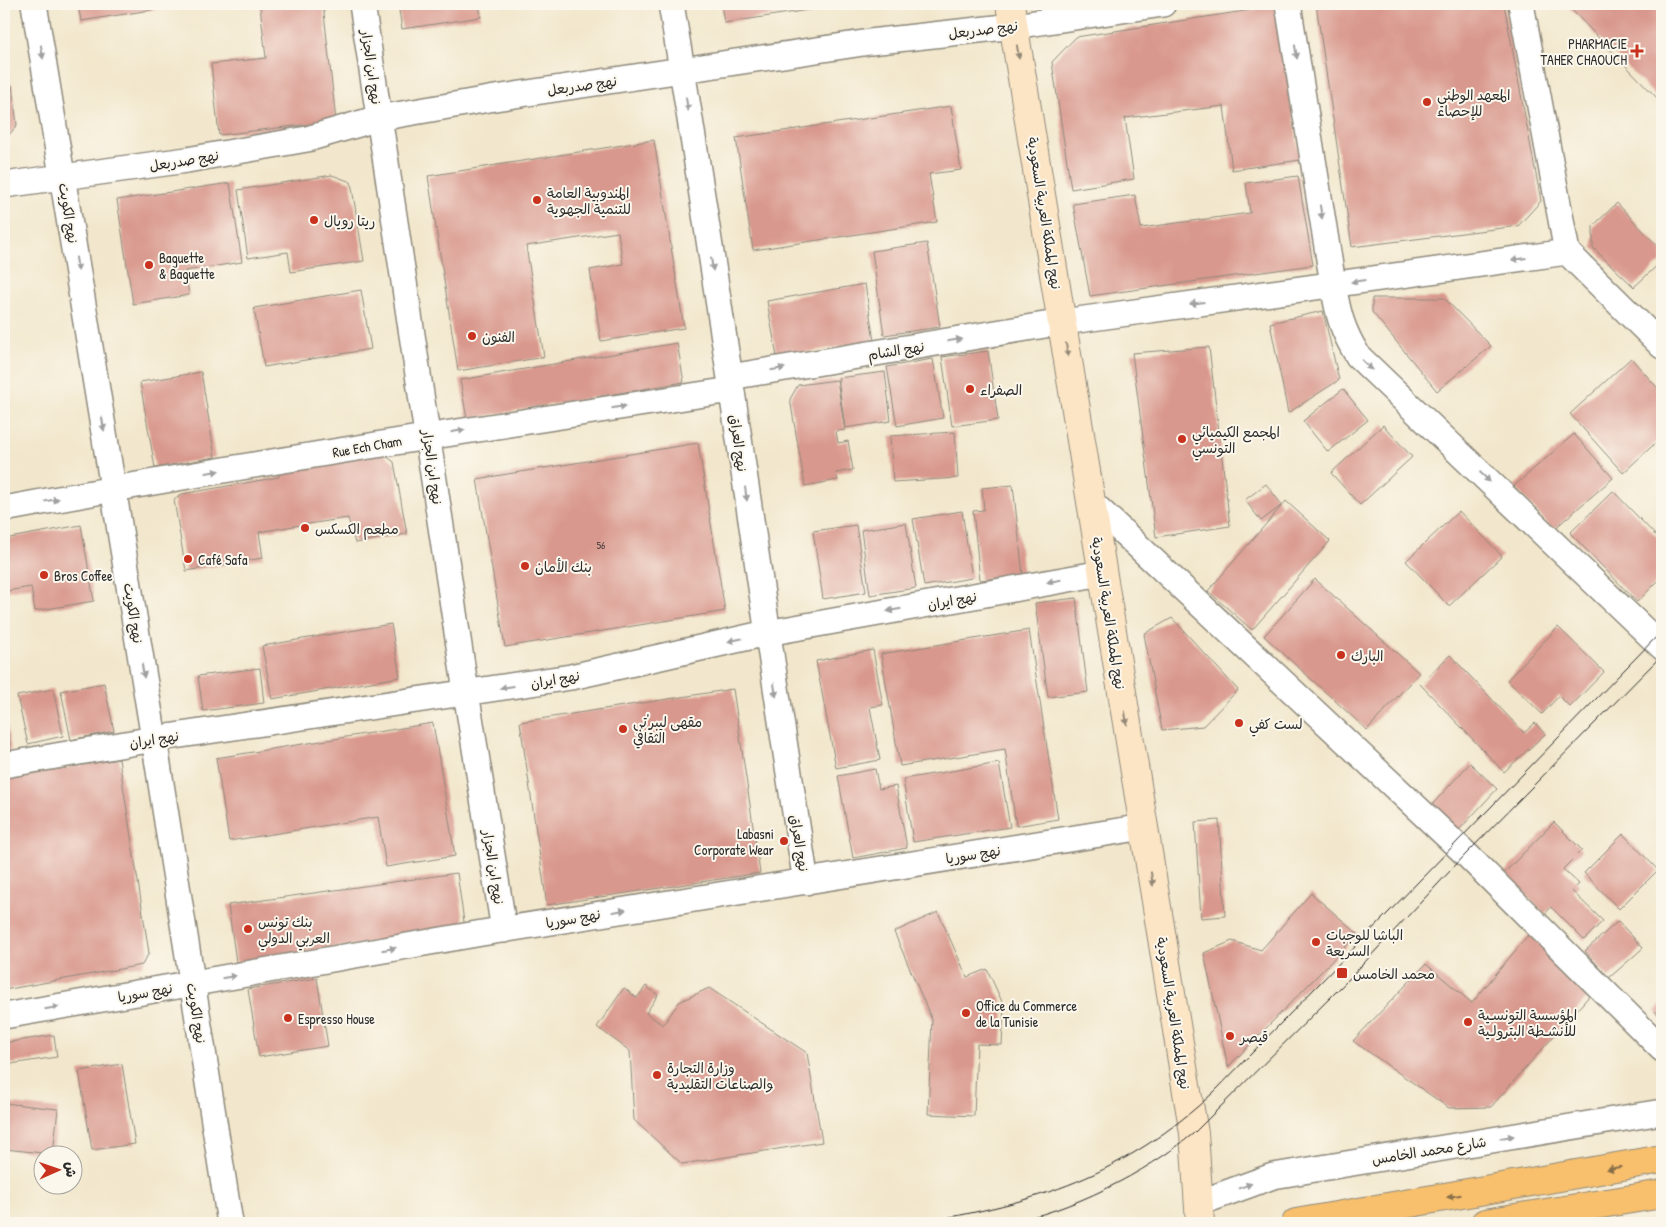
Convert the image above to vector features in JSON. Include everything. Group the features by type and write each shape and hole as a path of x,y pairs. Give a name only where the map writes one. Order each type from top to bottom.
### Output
{"main road":[{"name":"نهج المملكة العربية السعودية","path":"1012,15 1194,1133 1200,1213"},
{"path":"1296,1223 1662,1160"},
{"path":"1485,1223 1662,1194"}],"street":[{"name":"نهج الكويت","path":"34,4 114,488 230,1223"},
{"name":"نهج ابن الجزار","path":"362,4 504,930"},
{"name":"نهج العراق","path":"671,4 806,882"},
{"name":"نهج صدربعل","path":"4,185 187,160 308,138 379,118 495,98 870,42 1012,15 1163,4"},
{"path":"1288,4 1339,318 1358,356 1662,647"},
{"path":"1520,4 1567,252 1662,346"},
{"name":"نهج الشام","path":"730,384 1063,322 1567,252"},
{"name":"Rue Ech Cham","path":"4,509 114,488 730,384"},
{"path":"1091,502 1466,854 1662,1049"},
{"name":"نهج ايران","path":"4,765 154,739 571,677 767,633 1102,573"},
{"name":"نهج سوريا","path":"4,1016 504,930 1144,827"},
{"name":"شارع محمد الخامس","path":"1200,1213 1273,1176 1662,1112"}],"building":[{"path":"78,4 182,4 182,5 81,21"},
{"path":"323,4 336,121 219,135 211,64 266,58 260,6"},
{"path":"398,4 479,4 481,17 402,29"},
{"path":"721,4 841,4 841,5 724,23"},
{"name":"المعهد الوطني للإحصاء","path":"1316,4 1504,4 1541,201 1518,226 1352,247"},
{"name":"PHARMACIE TAHER CHAOUCH","path":"1566,4 1662,4 1662,99 1660,101"},
{"path":"1277,6 1300,160 1232,170 1224,106 1125,118 1134,179 1071,189 1052,62 1076,37"},
{"path":"12,85 17,125 4,141 4,86"},
{"path":"951,106 961,170 929,174 937,222 753,250 736,138"},
{"path":"654,140 684,328 601,341 590,270 623,264 618,232 526,246 544,357 458,371 428,176"},
{"path":"332,175 351,182 364,261 291,272 288,252 248,258 238,190"},
{"path":"1298,176 1313,265 1090,296 1073,204 1135,195 1141,228 1250,213 1246,183"},
{"path":"230,183 242,262 185,271 189,295 133,304 117,200"},
{"path":"1617,203 1662,251 1662,261 1634,287 1593,248 1593,226"},
{"path":"927,243 940,327 884,335 872,251"},
{"path":"865,284 874,341 777,357 767,301"},
{"path":"361,290 371,349 264,367 254,308"},
{"path":"1372,298 1444,298 1491,346 1437,391 1372,312"},
{"path":"1323,311 1339,380 1288,413 1270,323"},
{"path":"677,343 684,382 467,419 460,380"},
{"name":"المجمع الكيميائي التونسي","path":"1209,347 1230,526 1156,537 1132,353"},
{"name":"الصفراء","path":"988,351 998,420 952,426 942,357"},
{"path":"1631,358 1662,393 1662,437 1623,473 1570,414"},
{"path":"933,359 943,418 897,426 887,367"},
{"path":"201,372 215,457 155,468 140,382"},
{"path":"885,372 891,421 845,428 838,378"},
{"path":"837,380 845,430 836,431 838,443 848,441 853,470 836,473 838,480 805,486 790,399 798,385"},
{"path":"1343,389 1368,420 1328,452 1303,421"},
{"path":"1383,425 1412,457 1360,505 1331,473"},
{"path":"955,432 958,478 893,482 890,436"},
{"path":"1574,434 1613,478 1553,530 1514,486"},
{"path":"698,443 725,611 505,647 477,479"},
{"path":"381,452 394,462 407,534 355,543 348,518 288,527 259,532 263,558 186,571 174,500 182,494 279,477 279,470"},
{"path":"1266,484 1282,505 1261,521 1245,500"},
{"path":"1013,485 1023,575 980,580 973,511 984,510 982,488"},
{"path":"1613,491 1662,542 1662,577 1637,602 1570,533"},
{"path":"1286,501 1330,541 1252,630 1208,591"},
{"path":"962,511 972,578 924,586 913,519"},
{"path":"1459,511 1502,556 1449,606 1406,561"},
{"path":"906,523 916,588 870,595 861,530"},
{"path":"81,525 94,601 35,611 31,587 7,591 4,572 4,539"},
{"path":"856,525 866,592 823,599 813,531"},
{"name":"البارك","path":"1315,579 1419,673 1367,730 1264,636"},
{"path":"1076,598 1088,692 1048,697 1035,603"},
{"path":"1172,618 1238,690 1203,726 1162,730 1144,634"},
{"path":"391,624 400,677 272,699 262,646"},
{"path":"1558,627 1604,672 1570,707 1559,696 1542,714 1507,680"},
{"path":"1029,630 1058,819 1016,826 1005,749 900,766 881,654"},
{"path":"873,650 883,705 870,707 880,760 836,768 816,661"},
{"path":"1450,655 1524,733 1535,723 1545,734 1504,772 1420,684"},
{"path":"260,668 264,703 203,711 198,676"},
{"path":"104,683 114,731 71,740 61,691"},
{"path":"53,689 63,736 28,744 17,696"},
{"path":"733,689 760,873 547,905 520,722"},
{"path":"4,706 11,750 4,751"},
{"path":"433,723 455,856 386,867 378,817 229,841 216,758"},
{"path":"119,759 149,953 142,965 4,990 4,778"},
{"path":"999,763 1010,827 913,842 903,779"},
{"path":"1470,763 1497,789 1457,832 1430,807"},
{"path":"875,769 879,789 896,786 907,848 853,858 838,776"},
{"path":"1219,820 1225,916 1201,918 1195,822"},
{"path":"1554,822 1582,850 1563,869 1579,884 1572,891 1603,921 1584,940 1551,907 1545,914 1504,873"},
{"path":"1623,834 1658,870 1619,909 1584,873"},
{"path":"457,873 465,929 236,962 228,905"},
{"path":"1311,893 1358,934 1228,1067 1204,953 1232,941 1261,950"},
{"name":"Office du Commerce de la Tunisie","path":"938,912 967,977 987,969 1004,1006 1002,1045 977,1044 974,1116 928,1114 932,1020 894,932"},
{"path":"1618,921 1643,948 1609,978 1585,951"},
{"name":"المؤسسة التونسـية للأنشـطة البترولـية","path":"1529,934 1591,994 1491,1107 1449,1108 1353,1041 1426,964 1472,1003"},
{"name":"Espresso House","path":"317,978 328,1046 259,1057 248,989"},
{"path":"646,986 658,995 646,1013 663,1025 679,1002 709,988 807,1053 822,1142 682,1164 634,1120 630,1051 597,1027 624,988 637,998"},
{"path":"1662,1004 1662,1019 1655,1011"},
{"path":"54,1035 57,1057 4,1065 4,1043"},
{"path":"122,1064 135,1144 92,1150 79,1071"},
{"path":"4,1103 58,1109 54,1144 32,1144 32,1152 4,1149"}],"tram line":[{"path":"917,1223 1001,1206 1040,1195 1077,1181 1112,1165 1147,1145 1181,1120 1215,1091 1662,631"},
{"path":"1007,1223 1056,1210 1106,1189 1153,1163 1194,1133 1348,980 1466,854 1662,655"}],"place":[{"name":"PHARMACIE TAHER CHAOUCH","path":"1637,51"},
{"name":"المعهد الوطني للإحصاء","path":"1427,102"},
{"name":"المندوبية العامة للتنمية الجهوية","path":"537,200"},
{"name":"ريتا رويال","path":"314,220"},
{"name":"Baguette & Baguette","path":"149,265"},
{"name":"الفنون","path":"472,336"},
{"name":"الصفراء","path":"970,389"},
{"name":"المجمع الكيميائي التونسي","path":"1182,439"},
{"name":"مطعم الكسكس","path":"305,528"},
{"name":"Café Safa","path":"188,559"},
{"name":"بنك الأمان","path":"525,566"},
{"name":"Bros Coffee","path":"44,575"},
{"name":"البارك","path":"1341,655"},
{"name":"لست كفي","path":"1239,723"},
{"name":"مقهى ليبر'تي الثقافي","path":"623,729"},
{"name":"Labasni Corporate Wear","path":"784,841"},
{"name":"بنك تونس العربي الدولي","path":"248,929"},
{"name":"الباشا للوجبات السريعة","path":"1316,942"},
{"name":"محمد الخامس","path":"1342,973"},
{"name":"Office du Commerce de la Tunisie","path":"966,1013"},
{"name":"Espresso House","path":"288,1018"},
{"name":"المؤسسة التونسـية للأنشـطة البترولـية","path":"1468,1022"},
{"name":"قيصر","path":"1230,1036"},
{"name":"وزارة التجارة والصناعات التقليدية","path":"657,1075"}]}
